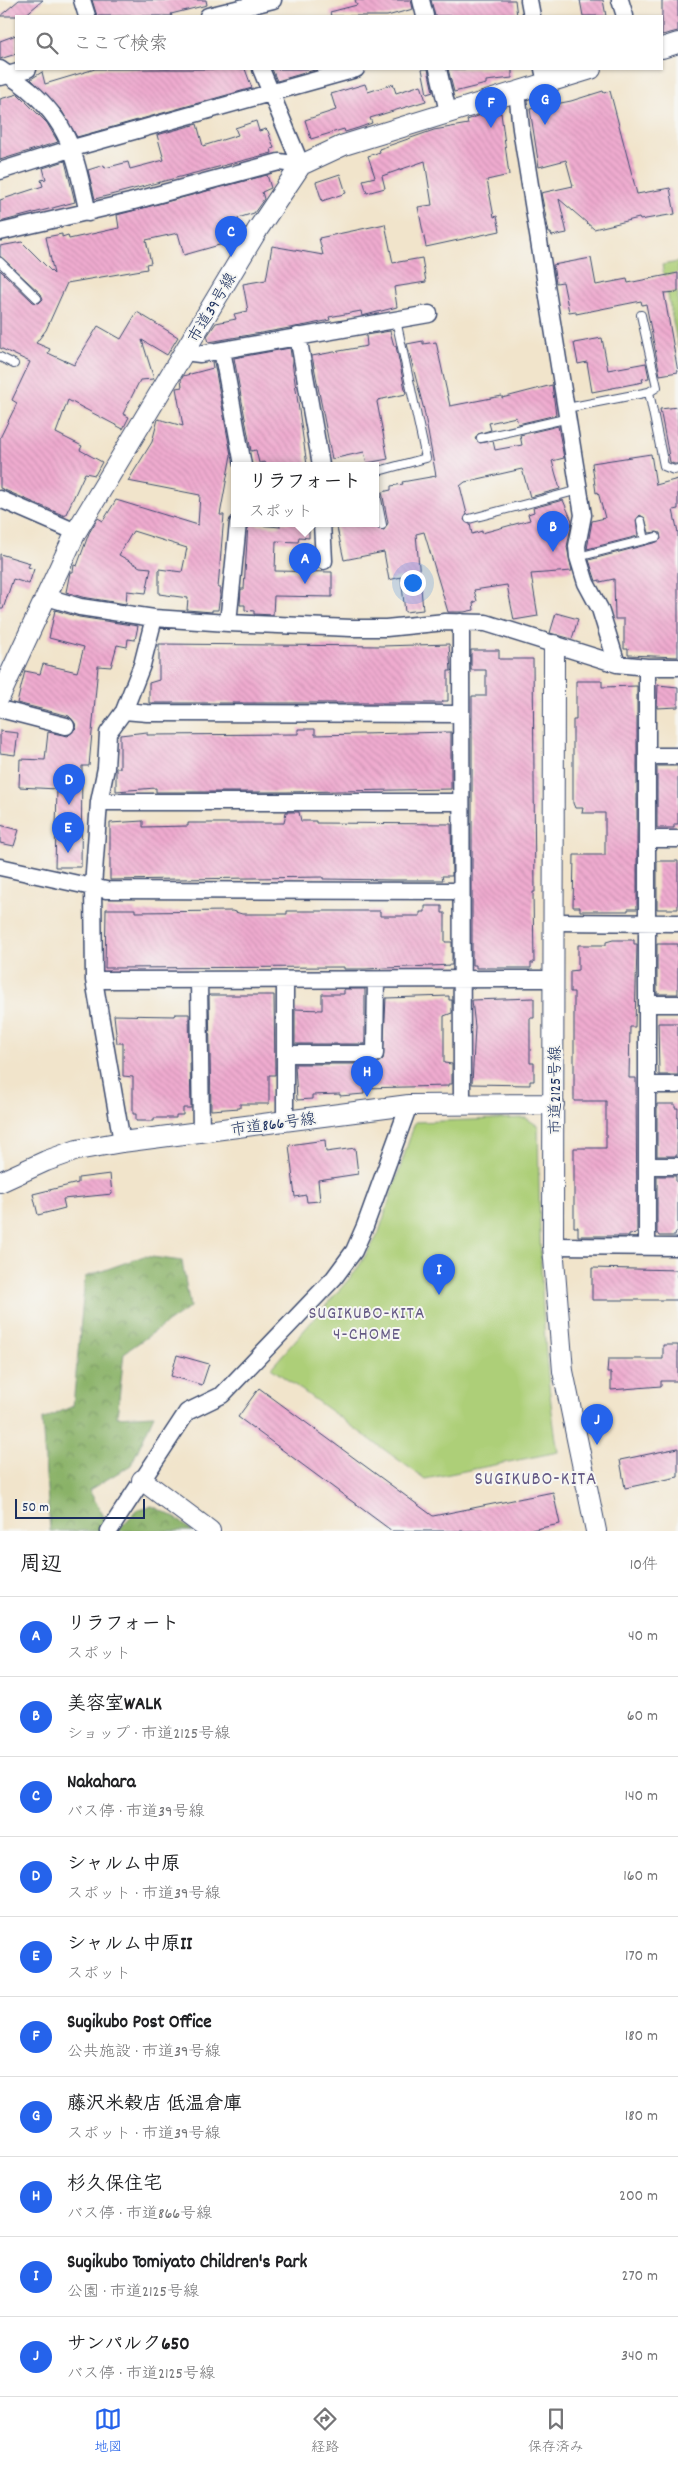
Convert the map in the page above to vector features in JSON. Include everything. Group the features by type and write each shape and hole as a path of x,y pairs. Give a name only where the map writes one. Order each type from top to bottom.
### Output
{"street":[{"path":"82,0 87,15"},
{"path":"211,15 273,0"},
{"path":"421,0 425,15"},
{"path":"529,0 532,15"},
{"path":"620,0 625,15"},
{"path":"663,48 678,43"},
{"path":"2,74 23,70"},
{"path":"0,232 88,213 279,162 301,165 261,70"},
{"path":"0,171 73,148 352,70"},
{"path":"438,70 448,112"},
{"name":"市道39号線","path":"0,696 76,532 128,441 284,188 301,165 344,145 517,91 544,76 584,70"},
{"path":"2,74 28,89 50,110 61,125 73,148 88,213"},
{"path":"517,91 521,129 583,515 577,546 578,556 586,583 600,608 617,664"},
{"path":"184,352 200,354 429,314"},
{"path":"298,336 320,462"},
{"path":"222,350 242,462"},
{"path":"0,499 76,532"},
{"path":"228,623 238,527"},
{"path":"322,527 324,561"},
{"path":"47,597 80,607 154,618 228,623 351,628 461,622 486,623 617,664 647,667 678,667"},
{"path":"122,1142 94,980 93,887 99,802 106,768 108,733 124,711 142,665 154,618"},
{"path":"461,622 462,1104"},
{"name":"市道2125号線","path":"554,645 553,1246 562,1371 596,1531"},
{"path":"647,667 647,1246"},
{"path":"0,709 66,726"},
{"path":"124,711 147,713 461,714"},
{"path":"647,756 678,756"},
{"path":"99,802 462,802"},
{"path":"646,839 678,839"},
{"path":"0,867 106,890 462,890"},
{"path":"554,922 678,922"},
{"path":"94,980 554,979"},
{"path":"199,980 201,1133"},
{"path":"285,980 285,1121"},
{"path":"285,1054 375,1054 376,980"},
{"path":"647,1004 678,1004"},
{"path":"647,1085 678,1085"},
{"name":"市道866号線","path":"0,1182 46,1161 77,1150 122,1142 408,1105 554,1104"},
{"path":"109,1531 187,1412 222,1395 334,1278 354,1251 365,1226 408,1105"},
{"path":"647,1166 678,1166"},
{"path":"553,1246 678,1247"},
{"path":"142,1480 210,1531"}],"lane":[{"path":"0,262 37,298"},
{"path":"481,438 649,392 657,386 641,315"},
{"path":"379,471 426,458 396,320"},
{"path":"0,357 14,364"},
{"path":"649,392 664,466 674,470 678,469"},
{"path":"469,519 579,490"},
{"path":"379,510 382,525"},
{"path":"641,521 645,540"},
{"path":"578,556 656,537"}],"green space":[{"path":"678,262 678,347 662,265"},
{"path":"526,1118 538,1126 540,1249 544,1331 558,1452 425,1479 271,1368 356,1271 378,1235 415,1122"},
{"path":"144,1256 182,1261 190,1307 124,1353 117,1417 154,1415 131,1465 89,1490 110,1527 106,1531 50,1531 42,1420 73,1406 85,1277"},
{"path":"152,1506 173,1516 192,1531 117,1531 138,1509"}],"building":[{"path":"19,0 43,0 25,15 0,16"},
{"path":"92,0 206,0 207,5 172,15 97,15"},
{"path":"355,0 411,0 413,9 391,15 331,15 330,12 357,5"},
{"path":"431,0 515,0 517,15 435,15"},
{"path":"580,0 603,0 606,15 583,15"},
{"path":"662,0 678,0 678,31 663,35"},
{"path":"15,35 15,54 0,59 0,41"},
{"path":"92,70 245,70 252,88 77,137 62,111 31,79 42,72 45,84"},
{"path":"272,70 315,70 277,81"},
{"path":"422,70 428,70 433,92 427,94"},
{"path":"448,70 512,70 512,78 486,81 486,84 454,92"},
{"path":"365,84 368,92 393,84 396,93 421,85 426,101 370,118 372,123 358,128 345,132 344,129 311,139 305,120 336,110 331,94"},
{"path":"603,91 604,93 610,91 637,194 670,188 675,214 640,220 639,218 594,229 559,199 567,233 552,236 549,233 541,193 573,186 566,160 539,167 530,109 571,101"},
{"path":"18,94 47,123 58,142 0,160 0,99"},
{"path":"501,113 509,175 487,180 494,217 497,216 500,231 426,247 418,207 432,205 425,161 382,176 385,188 367,193 363,180 375,177 368,156 380,152 379,149 434,130 468,124 467,120 481,115"},
{"path":"256,121 259,131 266,129 268,131 274,148 271,149 272,153 95,199 88,170 104,165 105,168 128,162 130,169 164,160 157,135 197,124 203,146 238,135 235,128"},
{"path":"65,161 75,202 0,222 0,200 43,186 41,180 46,179 43,168"},
{"path":"340,174 346,193 322,201 316,182"},
{"path":"267,175 271,188 262,192 264,199 254,213 238,218 242,232 237,240 184,255 178,233 146,240 151,263 146,264 147,269 67,283 46,330 36,343 50,349 48,353 74,365 98,326 121,339 137,312 178,337 167,355 142,340 154,379 140,380 123,414 129,417 123,429 68,400 56,433 82,446 80,450 102,462 95,475 85,473 65,516 0,488 0,438 17,403 12,400 30,362 0,348 0,270 33,302 39,303 43,299 41,294 0,256 0,246 22,242 54,274 46,237 62,234 62,237 68,235 69,239 119,228 117,215"},
{"path":"385,224 393,263 422,258 426,282 394,287 397,307 362,316 361,311 329,317 330,320 307,325 209,342 207,336 216,323 236,319 234,314 248,311 243,284 266,280 272,246 323,255 319,238"},
{"path":"591,258 596,285 627,279 628,283 678,273 678,292 664,293 678,372 660,375 646,304 642,305 641,301 576,314 576,311 569,312 563,282 556,283 553,265"},
{"path":"390,331 394,346 396,346 406,394 378,400 377,402 388,459 367,462 364,452 332,459 312,356 367,346 366,335"},
{"path":"602,338 608,370 646,363 649,378 642,379 643,382 592,392 587,362 578,364 574,343"},
{"path":"423,341 423,344 436,342 450,406 502,396 502,398 552,385 556,415 518,424 516,417 489,423 491,430 478,434 475,439 480,443 493,441 495,450 522,445 520,435 558,426 564,458 552,461 560,489 530,497 522,469 465,482 460,486 467,514 464,520 470,524 472,534 530,520 528,514 534,512 533,508 563,500 572,521 567,547 572,571 531,574 538,616 514,620 507,585 474,590 477,601 473,603 474,610 448,612 424,532 416,534 423,610 405,612 401,577 389,580 384,552 344,560 337,527 377,527 378,529 384,530 388,523 382,492 391,490 391,486 403,484 402,482 436,476 424,410 407,344"},
{"path":"290,348 307,462 259,462 256,450 251,451 234,358"},
{"path":"212,362 214,362 231,455 220,515 224,515 218,588 221,588 218,610 212,610 212,612 187,610 188,598 159,594 159,569 182,572 187,548 133,531 119,555 140,567 151,568 146,593 127,591 126,604 82,597 66,592 70,572 73,572 74,565 77,566 89,533 98,518 103,521 116,500 198,525 200,495 128,481 152,442 158,419 183,426 176,388 182,387 181,380 183,376 213,368"},
{"path":"678,407 678,464 674,464 670,462 660,409"},
{"path":"651,454 656,485 678,479 678,509 673,510 678,533 678,657 628,655 628,649 624,649 624,619 615,619 614,579 596,581 589,560 657,542 661,539 660,533 649,533 645,518 640,515 636,520 638,536 587,549 592,521 605,518 598,492 596,493 592,463"},
{"path":"248,527 309,527 309,538 299,537 298,542 276,541 275,571 332,572 332,597 274,596 273,615 254,614 254,611 245,610 245,605 240,605 241,589 244,589"},
{"path":"0,554 30,563 28,567 34,569 29,584 13,579 3,609 0,609"},
{"path":"55,610 79,617 138,626 135,640 128,639 127,647 117,645 111,667 98,666 89,766 82,766 81,867 55,867 57,789 19,787 20,759 45,760 48,732 68,736 76,728 75,723 69,716 17,703 25,671 40,674 43,664 77,672 84,647 49,638"},
{"path":"556,613 578,619 572,639 550,633"},
{"path":"159,644 382,646 449,644 451,671 448,671 448,701 443,701 442,703 149,703 149,683 159,680"},
{"path":"471,650 499,650 499,659 533,659 535,892 533,892 534,963 531,963 531,968 476,968 476,965 472,965 472,696 486,696 486,670 471,670"},
{"path":"576,681 602,681 602,687 637,686 637,909 628,909 628,911 580,911 580,907 573,907 574,855 605,855 605,813 582,813 583,808 575,808 573,803 573,720 576,720"},
{"path":"658,685 678,687 678,707 657,708"},
{"path":"298,729 315,729 315,735 451,732 451,789 156,792 156,788 116,791 116,768 120,768 120,735 147,732 147,735 298,734"},
{"path":"0,731 18,733 15,755 0,753"},
{"path":"657,766 678,766 678,824 674,824 674,828 657,828"},
{"path":"286,812 299,812 301,821 316,821 316,823 451,824 452,876 442,876 443,880 323,879 323,877 110,880 110,823 143,821 143,827 188,826 188,823 284,823"},
{"path":"0,825 19,830 14,846 0,843"},
{"path":"657,861 678,861 678,909 657,909"},
{"path":"425,906 442,906 442,913 445,913 445,942 452,942 452,965 365,969 344,969 344,967 105,968 106,909 135,909 135,912 232,911 242,914 287,914 287,911 380,911 380,916 420,916 420,912 425,912"},
{"path":"634,940 634,944 637,944 635,1027 630,1027 629,1078 636,1078 637,1233 629,1234 629,1236 578,1236 578,1227 574,1227 574,1148 606,1148 606,1101 574,1101 574,992 570,992 570,971 578,970 578,945 606,945 606,942"},
{"path":"657,944 678,944 678,994 657,994"},
{"path":"344,989 365,989 365,1044 295,1044 295,1009 322,1010 322,994 344,994"},
{"path":"209,995 274,995 275,1075 269,1075 269,1104 240,1104 240,1108 211,1110"},
{"path":"449,996 449,1000 452,1000 452,1013 444,1016 444,1063 452,1064 452,1084 448,1084 448,1086 364,1088 364,1094 340,1096 340,1094 312,1095 312,1099 297,1100 295,1064 375,1064 383,1059 386,998"},
{"path":"534,998 534,1018 530,1018 530,1063 534,1063 534,1081 530,1081 530,1085 472,1084 475,1027 472,1000"},
{"path":"175,1014 189,1014 191,1108 183,1108 183,1115 176,1115 176,1118 154,1118 154,1121 136,1121 136,1114 133,1114 133,1077 123,1076 123,1043 117,1043 114,1015 175,1016"},
{"path":"658,1023 678,1023 678,1075 659,1075"},
{"path":"657,1104 675,1104 675,1108 678,1108 677,1156 657,1156"},
{"path":"325,1140 326,1152 355,1148 358,1174 318,1180 320,1201 307,1202 306,1195 295,1197 289,1145"},
{"path":"110,1174 112,1194 63,1199 65,1208 38,1215 33,1194 78,1183 78,1178"},
{"path":"657,1176 676,1176 676,1182 678,1182 678,1231 675,1236 659,1236 657,1233"},
{"path":"592,1268 678,1270 678,1300 592,1300"},
{"path":"663,1345 678,1345 678,1381 661,1381 661,1386 611,1390 611,1373 607,1373 608,1359 663,1359"},
{"path":"177,1355 209,1364 202,1385 171,1376"},
{"path":"259,1388 433,1516 553,1492 560,1524 526,1531 392,1531 238,1417"},
{"path":"678,1448 678,1477 625,1488 620,1460"}],"place":[{"name":"藤沢米穀店 低温倉庫","path":"545,125"},
{"name":"Sugikubo Post Office","path":"491,128"},
{"name":"Nakahara","path":"231,257"},
{"name":"美容室WALK","path":"553,552"},
{"name":"リラフォート","path":"305,584"},
{"name":"シャルム中原","path":"69,805"},
{"name":"シャルム中原II","path":"68,853"},
{"name":"杉久保住宅","path":"367,1097"},
{"name":"Sugikubo Tomiyato Children's Park","path":"439,1295"},
{"name":"サンパルク650","path":"597,1445"}],"district":[{"name":"SUGIKUBO-KITA 4-CHOME","path":"367,1322"},
{"name":"SUGIKUBO-KITA","path":"536,1477"}]}
